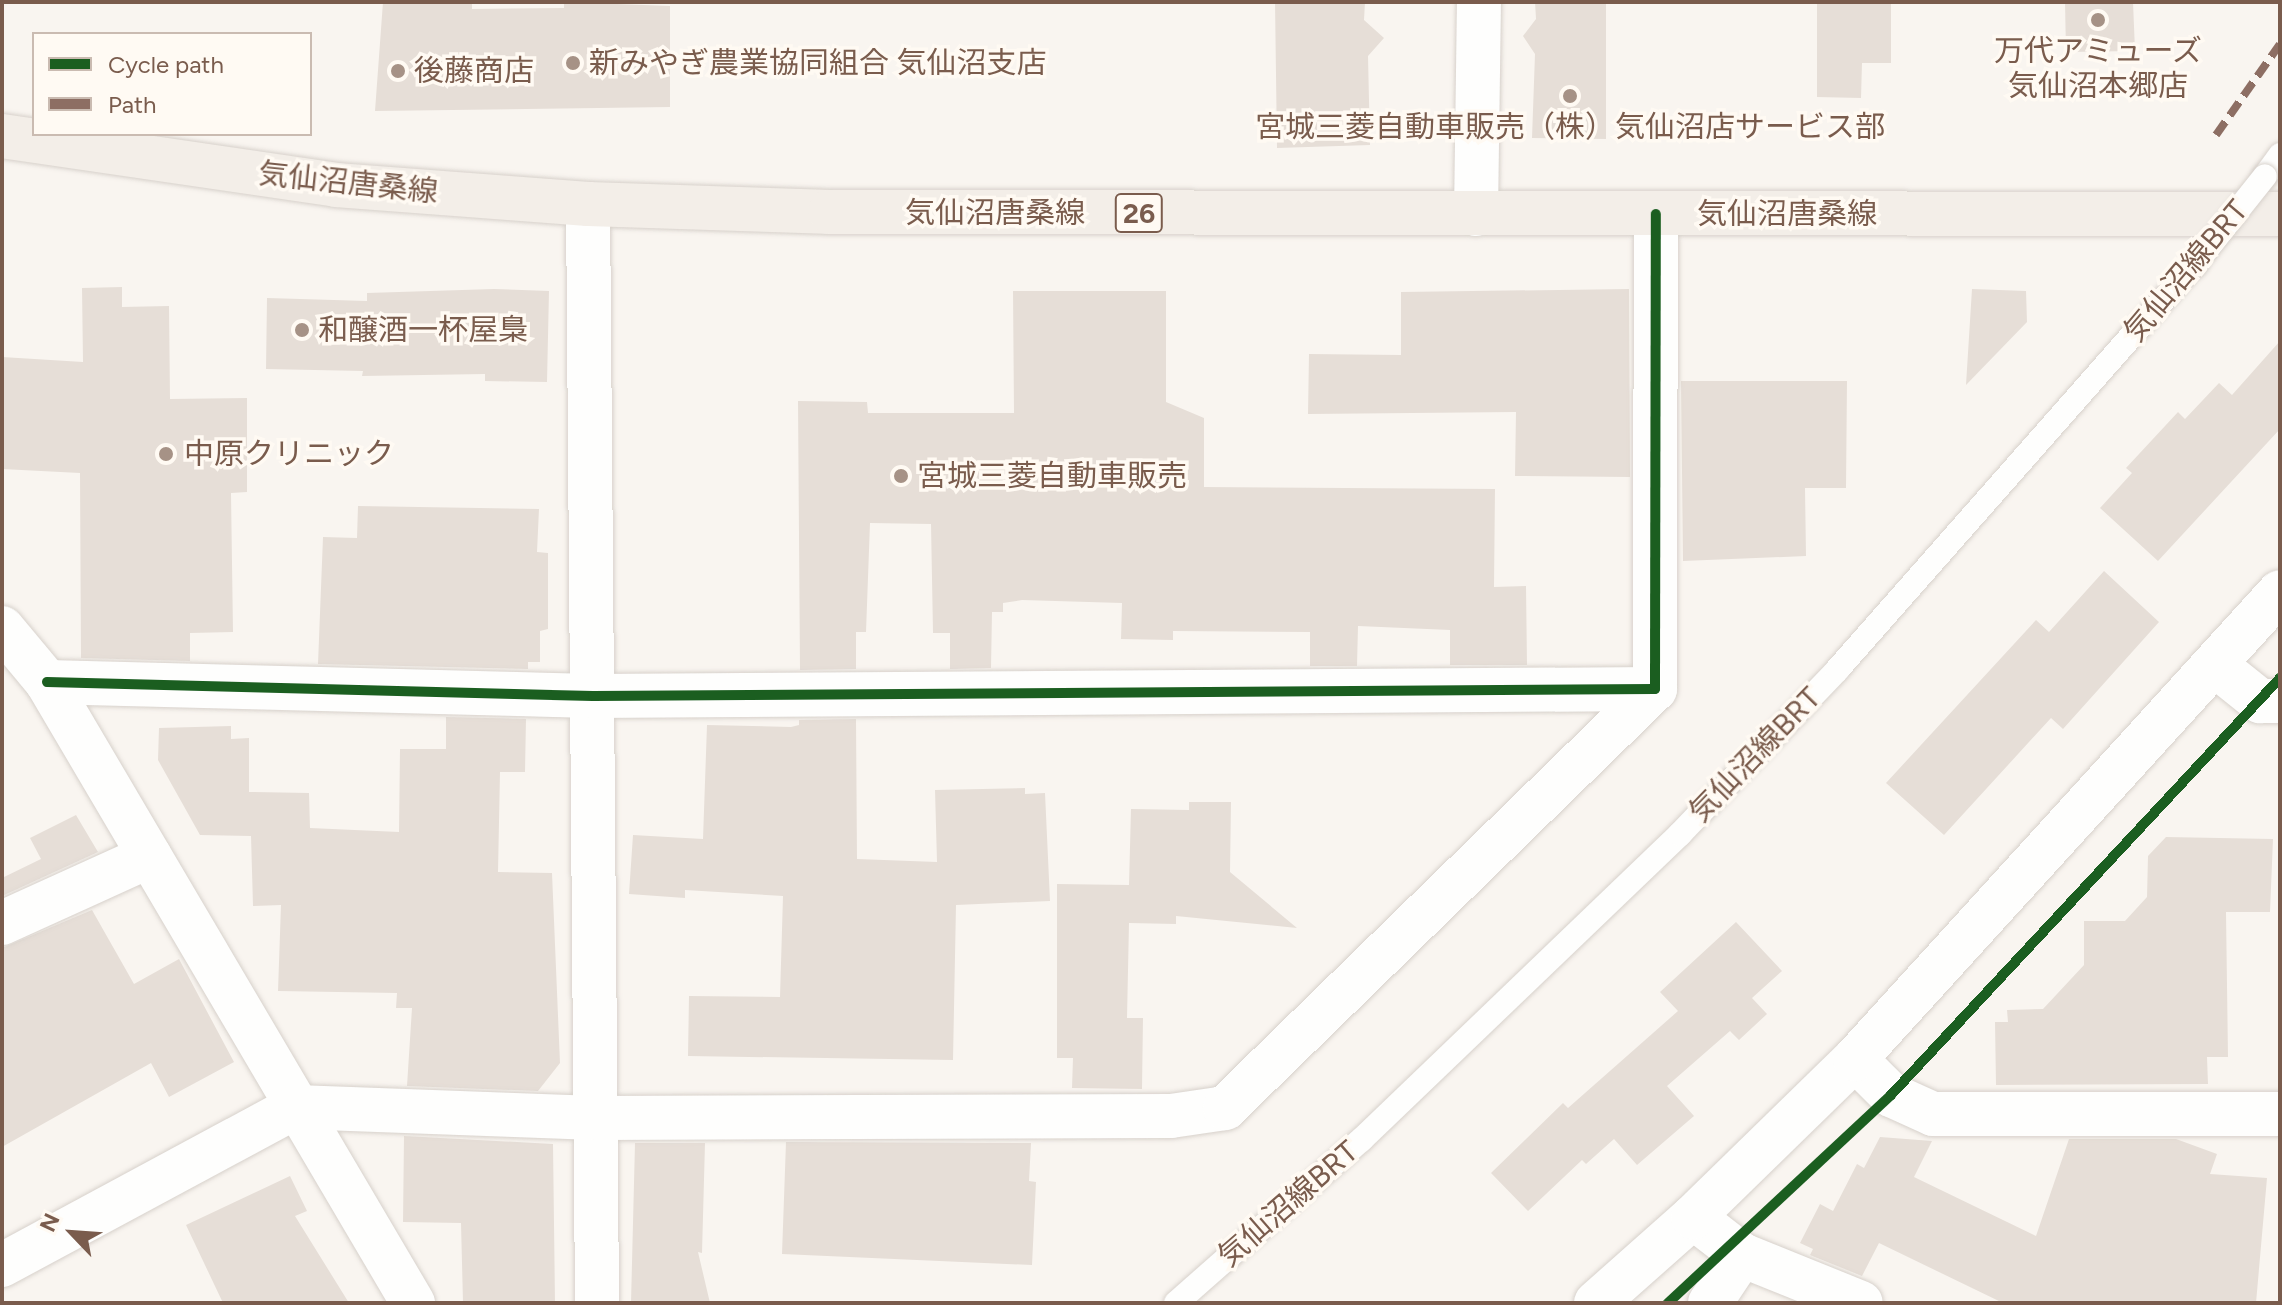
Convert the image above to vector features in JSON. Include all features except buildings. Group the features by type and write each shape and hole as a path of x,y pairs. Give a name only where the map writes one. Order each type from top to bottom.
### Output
{"main road":[{"name":"気仙沼唐桑線","path":"2,136 336,185 588,204 830,212 1656,214 2272,195"}],"street":[{"path":"1476,214 1479,2"},
{"path":"588,204 597,1303"},
{"path":"2,1265 296,1107 596,1118 1171,1116 1225,1108 1655,689 1656,214"},
{"path":"1596,1303 1693,1217 1855,1059 2280,592"},
{"path":"2,628 47,682 413,1303"},
{"path":"2215,665 2260,701 2280,701"},
{"path":"47,682 593,696 1655,689"},
{"path":"2,923 150,856"},
{"path":"1855,1059 1891,1095 1933,1114 2280,1114"},
{"path":"1693,1217 1742,1255 1861,1303"},
{"path":"1710,1303 1742,1255"}],"lane":[{"name":"気仙沼線BRT","path":"1176,1303 1384,1119 1680,834 1837,670 2195,264 2272,195 2280,155"}],"marked path":[{"path":"2216,135 2280,44"}],"cycle path":[{"path":"47,682 593,696 1655,689 1656,214"},
{"path":"1668,1303 1891,1095 2280,678"}],"place":[{"name":"万代アミューズ 気仙沼本郷店","path":"2098,20"},
{"name":"新みやぎ農業協同組合 気仙沼支店","path":"573,63"},
{"name":"後藤商店","path":"398,71"},
{"name":"宮城三菱自動車販売（株）気仙沼店サービス部","path":"1570,96"},
{"name":"和醸酒一杯屋梟","path":"302,330"},
{"name":"中原クリニック","path":"166,454"},
{"name":"宮城三菱自動車販売","path":"901,476"}]}
